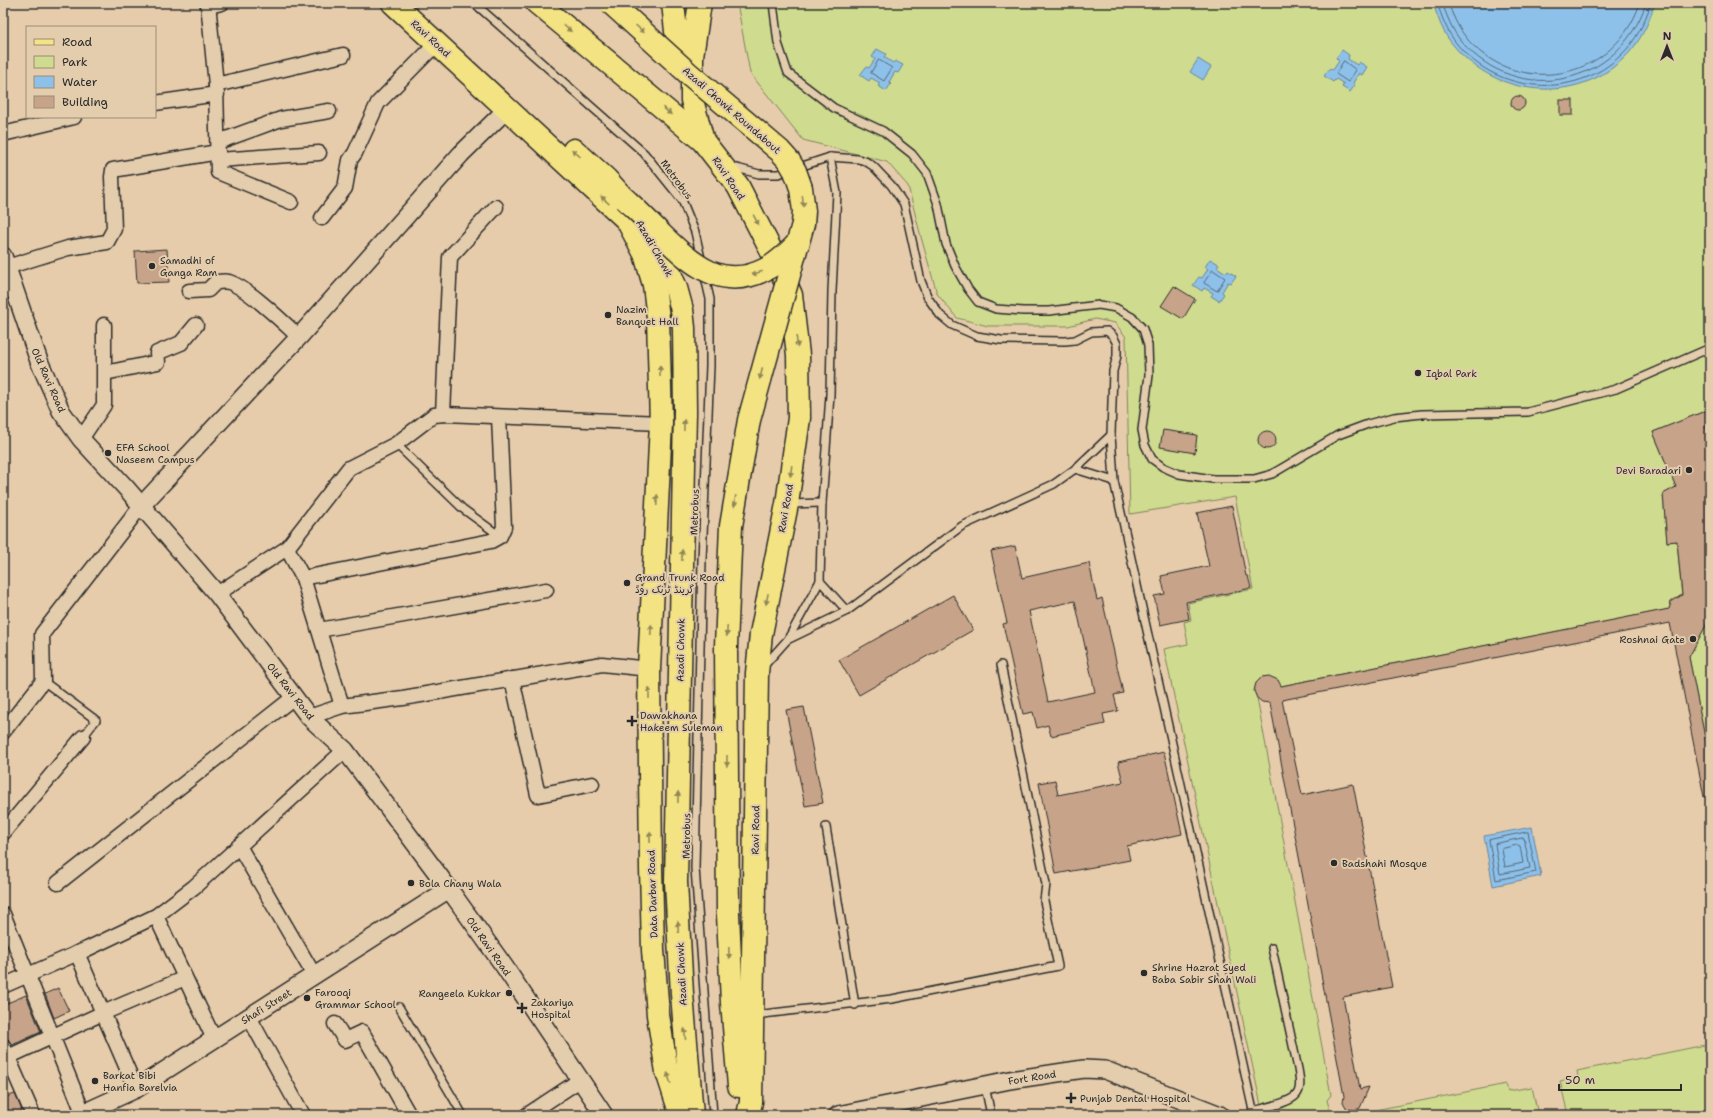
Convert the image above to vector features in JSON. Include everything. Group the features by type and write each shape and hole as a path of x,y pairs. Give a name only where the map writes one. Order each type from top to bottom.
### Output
{"main road":[{"name":"Ravi Road","path":"393,3 627,220 645,254 654,285 658,318 660,423 649,669"},
{"path":"414,3 688,259 709,272 721,276 746,276 760,272 778,261 799,242"},
{"name":"Ravi Road","path":"537,3 703,141 738,186 776,260 791,295 798,355 799,418 787,504 761,634 757,673 753,1016 751,1102 748,1115"},
{"name":"Azadi Chowk Roundabout","path":"611,3 688,73 780,150 789,161 798,178 803,198 804,224 799,242"},
{"path":"673,3 676,31 688,73"},
{"path":"700,3 692,56 692,100 703,141"},
{"name":"Azadi Chowk","path":"625,199 667,266 676,288 682,310 684,328 685,411 676,882 682,994 692,1115"},
{"path":"742,1115 732,1003 728,914 726,646 731,526 749,420 772,333 799,242"},
{"name":"Data Darbar Road","path":"649,669 651,868 658,1014 667,1072 681,1115"}],"street":[{"path":"213,4 218,172 292,202"},
{"path":"322,218 345,188 350,160 355,153 378,103 436,44"},
{"path":"156,103 216,90 344,55"},
{"path":"3,732 43,681 42,634 141,506 299,337 461,154 508,110"},
{"path":"218,151 281,119 329,111"},
{"path":"3,134 70,118"},
{"path":"5,262 68,248 107,242 114,229 113,170 218,151 319,153"},
{"path":"443,414 450,257 496,207"},
{"name":"Old Ravi Road","path":"5,262 39,361 61,411 81,439 217,594 309,716 345,750 449,889 511,977 604,1115"},
{"path":"189,291 208,290 216,282 229,282 243,290 268,309 299,337"},
{"path":"81,439 104,405 104,325"},
{"path":"105,373 158,362 157,353 181,343 196,325"},
{"path":"217,594 287,548 349,468 396,444 434,415 443,414 660,423"},
{"path":"303,578 491,541 500,536 504,527 499,417"},
{"path":"287,548 303,578 342,706"},
{"path":"319,630 546,590"},
{"path":"309,716 342,706 602,664 649,669"},
{"path":"512,679 538,795 592,784"},
{"path":"58,884 294,697"},
{"path":"3,833 83,736"},
{"path":"3,986 156,916 194,887 345,750"},
{"path":"239,846 314,975"},
{"name":"Shafi Street","path":"82,1114 136,1088 449,889"},
{"path":"3,914 82,1114"},
{"path":"156,916 214,1039"},
{"path":"77,953 136,1088"},
{"path":"33,1115 5,1051 52,1036 185,978"},
{"path":"249,1017 303,1115"},
{"path":"335,1024 345,1040 362,1032 409,1115"},
{"name":"Fort Road","path":"838,1115 1084,1068 1105,1070 1220,1115"},
{"path":"527,1115 580,1080"}],"lane":[{"name":"Metrobus","path":"474,3 644,153 682,200 695,232 710,299 710,366 702,560 695,868 713,1115"},
{"path":"774,3 778,43 788,73 834,108 883,131 912,154 927,173 938,204 946,244 955,266 968,289 978,302 996,309 1023,311 1049,311 1099,305 1116,308 1132,317 1143,329 1148,345 1149,375 1142,430 1145,445 1152,458 1163,467 1179,474 1214,479 1254,478 1279,471 1338,435 1368,424 1394,417 1422,414 1528,412 1616,389 1710,348"},
{"path":"721,164 759,174 778,174 830,157 865,161 873,166 891,185 904,204 921,281 928,298 940,315 952,325 977,336 1001,340 1075,340 1099,330 1107,331 1113,336 1117,344 1117,356 1113,371 1111,435 1114,481 1253,1113 1288,1100 1297,1094 1300,1086 1298,1069 1272,948"},
{"path":"757,673 788,639 820,581 822,503 830,395 832,291 838,193 830,157"},
{"path":"788,639 847,611 962,526 1054,484 1075,469 1111,435"},
{"path":"396,444 463,509 500,536"},
{"path":"1075,469 1114,481"},
{"path":"787,504 822,503"},
{"path":"820,581 847,611"},
{"path":"753,1016 892,999 1058,966 1044,901 1046,884 1001,666"},
{"path":"43,681 96,720 83,736"},
{"path":"826,827 855,1004"},
{"path":"398,1007 463,1115"},
{"path":"984,1086 991,1115"}],"green space":[{"name":"Iqbal Park","path":"737,3 1710,3 1710,409 1653,432 1676,487 1663,494 1667,542 1677,541 1682,597 1671,602 1670,609 1281,686 1262,677 1257,682 1255,687 1331,1095 1327,1100 1331,1115 1263,1115 1164,649 1188,644 1184,622 1191,620 1188,603 1253,589 1235,497 1130,514 1126,337 1115,323 1095,319 1068,326 988,326 957,318 938,295 936,290 908,186 887,162 803,140 750,73"},
{"path":"1708,621 1710,621 1710,763 1689,657"},
{"path":"1710,1044 1710,1115 1568,1115 1560,1081 1578,1077 1577,1071"},
{"path":"1506,1084 1508,1091 1532,1087 1538,1115 1368,1115 1370,1111"}],"water":[{"path":"1433,3 1655,3 1647,25 1635,46 1624,58 1605,73 1583,83 1560,88 1537,89 1514,85 1492,76 1471,63 1454,46 1447,36 1441,26"},
{"path":"877,49 886,54 884,57 893,63 895,61 903,65 898,73 895,72 889,82 891,84 886,91 878,86 880,83 871,78 869,81 860,75 866,67 869,68 875,59 872,57"},
{"path":"1342,50 1349,55 1348,59 1357,65 1359,62 1367,67 1362,75 1359,73 1353,83 1355,85 1350,92 1342,87 1344,84 1336,79 1333,82 1324,76 1330,68 1333,70 1339,61 1336,58"},
{"path":"1198,59 1211,67 1203,80 1190,72"},
{"path":"1210,259 1219,264 1217,267 1226,273 1228,271 1236,276 1231,283 1228,282 1222,292 1224,294 1219,301 1211,296 1213,293 1204,288 1202,291 1193,285 1199,277 1202,278 1208,269 1205,267"},
{"path":"1532,827 1541,876 1493,886 1484,836"}],"building":[{"path":"1518,96 1523,98 1525,103 1523,108 1518,110 1513,108 1511,103 1513,98"},
{"path":"1560,100 1573,100 1573,115 1560,115"},
{"name":"Samadhi of Ganga Ram","path":"167,249 169,282 137,283 135,251"},
{"path":"1174,286 1195,299 1183,319 1161,306"},
{"name":"Badshahi Mosque","path":"1710,409 1710,423 1705,426 1710,440 1710,618 1689,657 1710,763 1710,796 1704,797 1670,623 1282,700 1302,795 1353,784 1392,987 1343,997 1360,1089 1369,1087 1360,1108 1355,1110 1347,1109 1343,1102 1344,1096 1270,703 1262,702 1257,698 1254,691 1256,683 1262,677 1269,676 1278,680 1281,686 1669,609 1671,602 1682,595 1677,541 1667,542 1663,494 1676,487 1653,432"},
{"path":"1163,430 1197,435 1195,453 1160,447"},
{"path":"1267,431 1273,434 1276,440 1273,446 1267,449 1261,446 1258,440 1261,434"},
{"path":"1232,506 1246,576 1248,576 1251,588 1186,602 1189,619 1160,625 1154,596 1165,594 1161,576 1209,566 1197,513"},
{"path":"1015,546 1022,578 1089,563 1097,600 1102,598 1123,693 1114,695 1118,711 1103,714 1105,724 1051,736 1048,725 1037,728 1033,712 1023,714 1003,624 1007,623 991,551","holes":["1075,601 1095,692 1048,702 1029,611"]},
{"path":"953,595 973,630 859,695 839,660"},
{"path":"804,707 823,803 805,806 786,710"},
{"path":"1164,752 1182,834 1127,846 1130,860 1056,874 1039,783 1055,780 1058,795 1123,782 1118,762"},
{"path":"58,988 69,1011 54,1018 45,994"},
{"path":"26,995 41,1032 12,1045 8,1039 3,1038 3,1005"},
{"path":"15,1094 24,1115 3,1115 3,1098"}],"place":[{"name":"Samadhi of Ganga Ram","path":"152,266"},
{"name":"Nazim Banquet Hall","path":"608,315"},
{"name":"Iqbal Park","path":"1418,373"},
{"name":"EFA School Naseem Campus","path":"108,453"},
{"name":"Devi Baradari","path":"1689,470"},
{"name":"Grand Trunk Road گرینڈ ٹرنک روڈ","path":"627,583"},
{"name":"Roshnai Gate","path":"1693,639"},
{"name":"Dawakhana Hakeem Suleman","path":"632,721"},
{"name":"Badshahi Mosque","path":"1334,863"},
{"name":"Bola Chany Wala","path":"411,883"},
{"name":"Shrine Hazrat Syed Baba Sabir Shah Wali","path":"1144,973"},
{"name":"Rangeela Kukkar","path":"509,993"},
{"name":"Farooqi Grammar School","path":"307,998"},
{"name":"Zakariya Hospital","path":"522,1008"},
{"name":"Barkat Bibi Hanfia Barelvia","path":"95,1081"},
{"name":"Punjab Dental Hospital","path":"1071,1098"}]}
